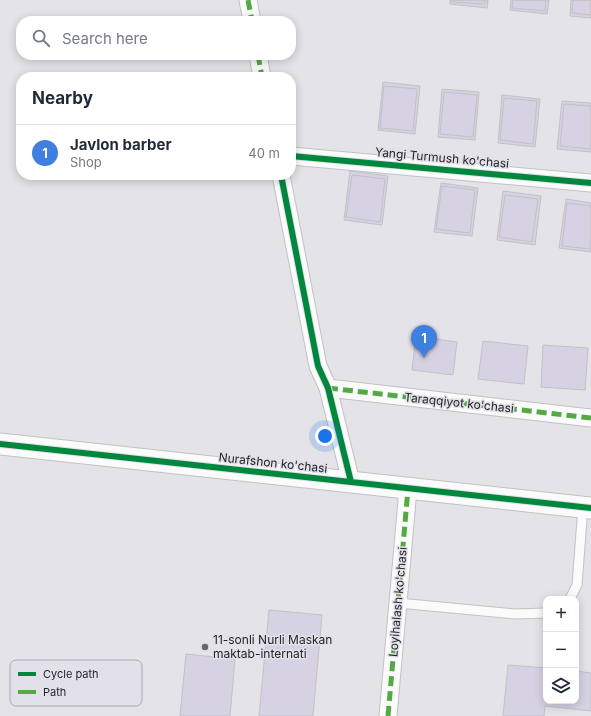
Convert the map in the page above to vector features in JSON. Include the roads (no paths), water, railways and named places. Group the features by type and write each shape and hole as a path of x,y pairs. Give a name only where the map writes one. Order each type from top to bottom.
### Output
{"street":[{"path":"248,0 251,16"},
{"path":"259,60 261,72"},
{"name":"Yangi Turmush ko'chasi","path":"296,156 591,183"},
{"path":"282,180 318,366 328,388 351,482"},
{"name":"Taraqqiyot ko'chasi","path":"328,388 591,418"},
{"name":"Nurafshon ko'chasi","path":"0,444 587,508"},
{"name":"Loyihalash ko'chasi","path":"388,716 408,489"}],"lane":[{"path":"572,596 577,585 587,508"},
{"path":"398,603 515,614 543,613"}],"place":[{"name":"Javlon barber","path":"424,358"},
{"name":"11-sonli Nurli Maskan maktab-internati","path":"205,647"}]}
